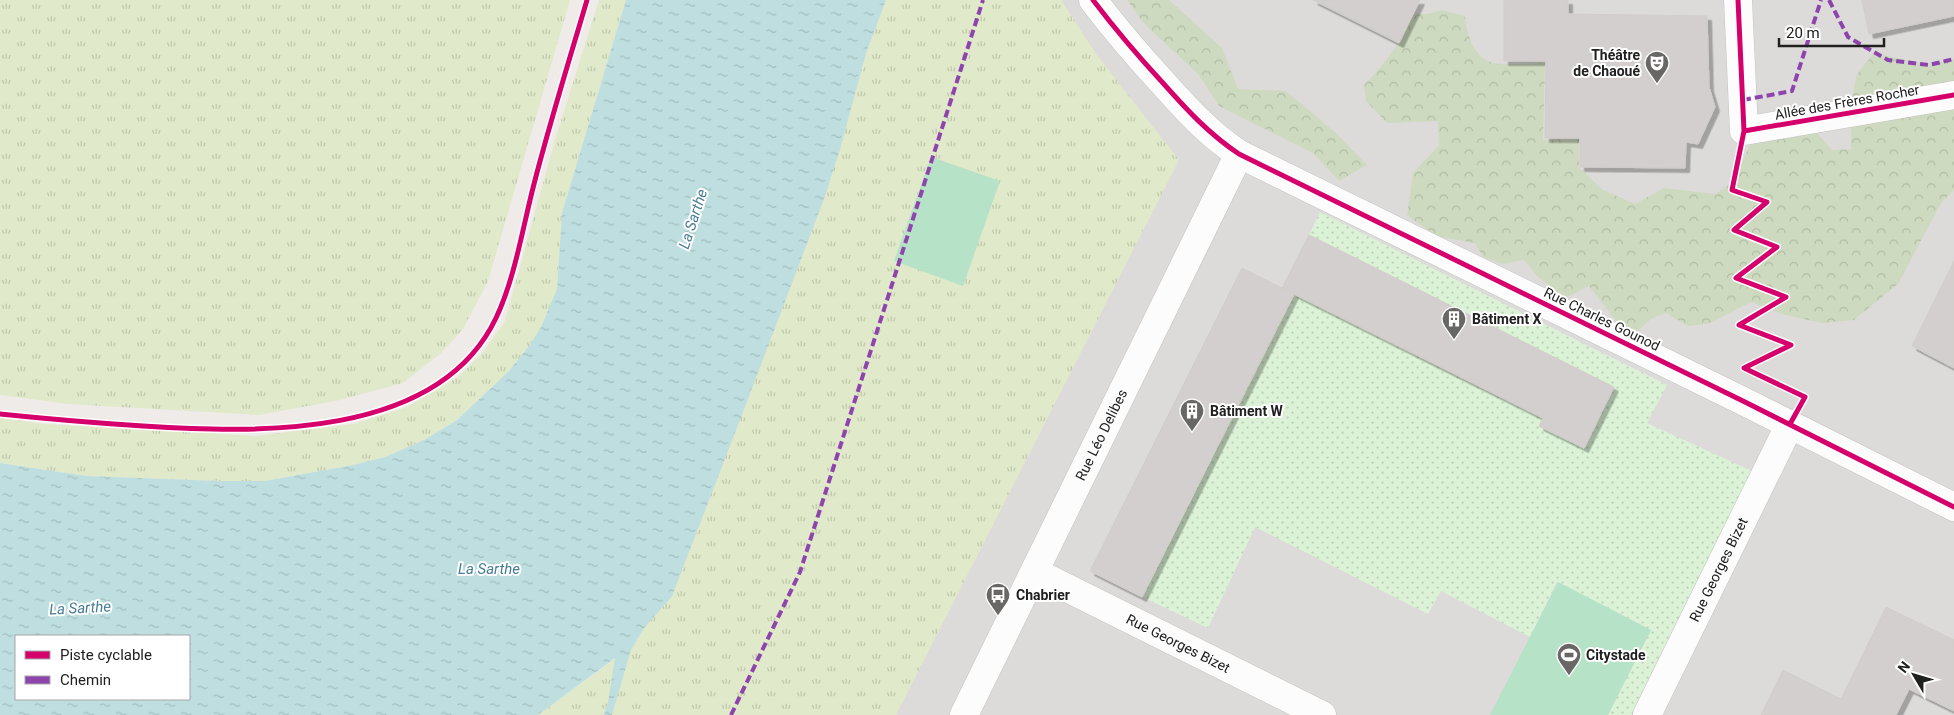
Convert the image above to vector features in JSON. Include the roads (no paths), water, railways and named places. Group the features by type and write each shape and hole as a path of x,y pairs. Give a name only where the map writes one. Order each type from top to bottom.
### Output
{"street":[{"name":"Rue Charles Gounod","path":"1093,0 1122,38 1198,122 1218,140 1239,154 1790,424 1954,507"},
{"name":"Allée des Frères Rocher","path":"1738,0 1744,131 1954,95"},
{"name":"Rue Léo Delibes","path":"964,715 1239,154"},
{"name":"Rue Georges Bizet","path":"1647,715 1790,424"},
{"name":"Rue Georges Bizet","path":"1035,572 1322,715"}],"water":[{"name":"La Sarthe","path":"626,0 886,0 866,53 825,196 746,404 672,596 644,628 631,650 612,715 604,715 615,658 538,715 0,715 0,463 86,476 265,481 353,465 385,457 424,440 457,420 509,371 541,327 557,289 562,213"}],"place":[{"name":"Théâtre de Chaoué","path":"1657,84"},
{"name":"Bâtiment X","path":"1454,340"},
{"name":"Bâtiment W","path":"1192,432"},
{"name":"Chabrier","path":"998,616"},
{"name":"Citystade","path":"1569,676"}]}
